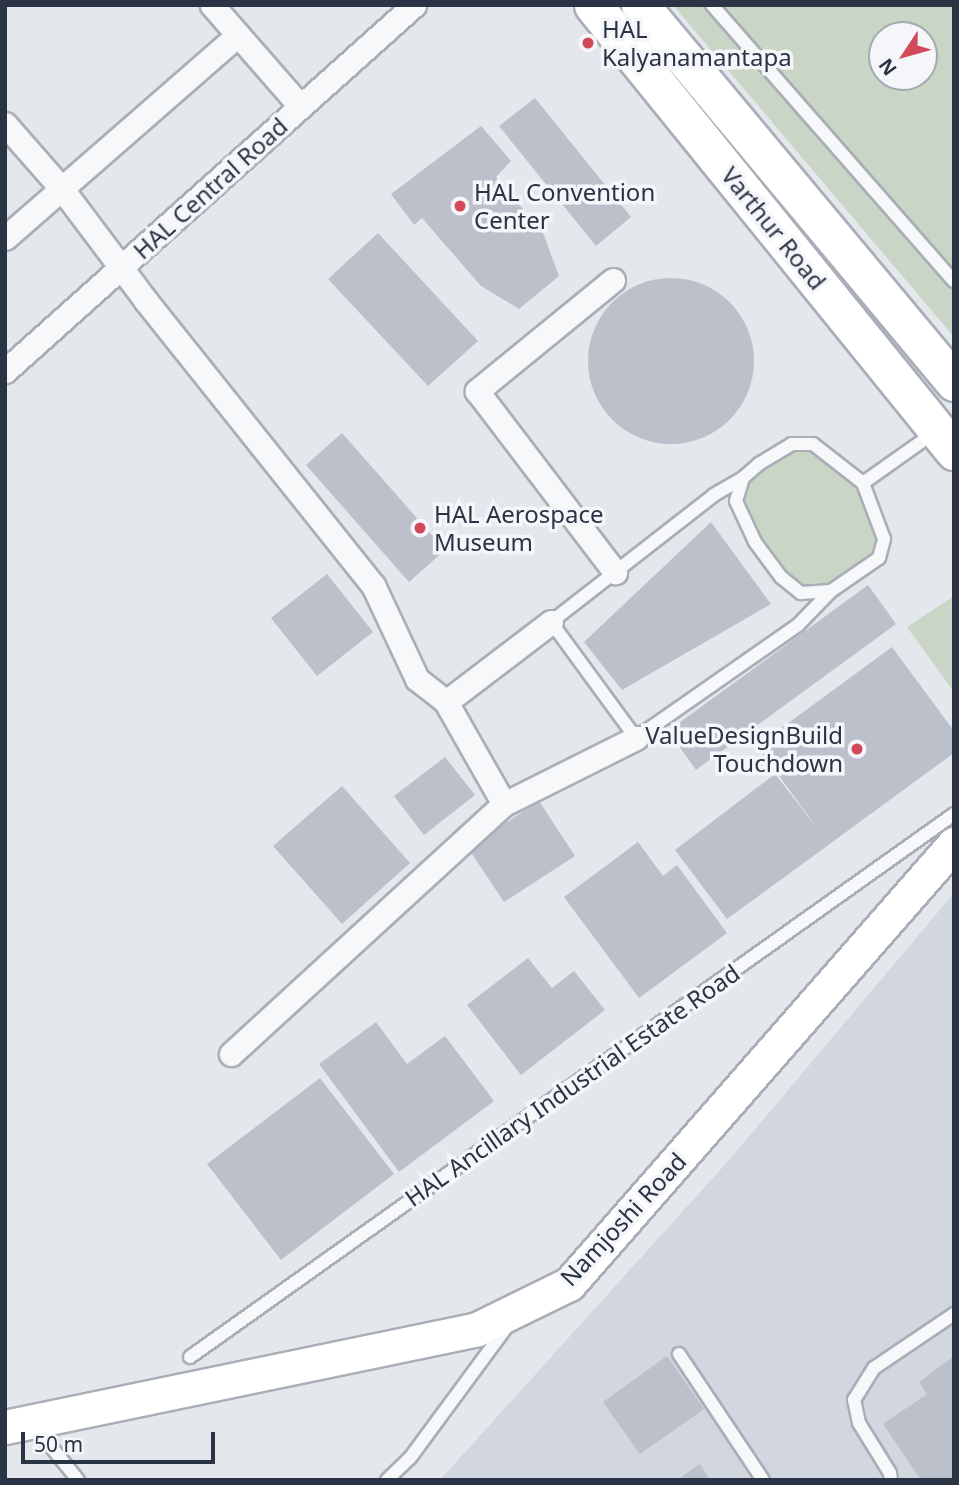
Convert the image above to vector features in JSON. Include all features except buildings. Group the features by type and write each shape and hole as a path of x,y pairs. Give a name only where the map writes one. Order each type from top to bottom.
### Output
{"main road":[{"name":"Varthur Road","path":"593,5 946,441"},
{"name":"Varthur Road","path":"639,5 954,382"},
{"name":"Namjoshi Road","path":"18,1424 477,1329 519,1311 569,1284 954,844"}],"street":[{"path":"212,5 301,107"},
{"name":"HAL Central Road","path":"7,367 414,5"},
{"path":"5,238 238,35"},
{"path":"5,124 62,189 146,301 373,584 416,679 446,702 504,804"},
{"path":"612,281 477,391 615,572"},
{"path":"446,702 551,622"},
{"path":"231,1054 504,804 636,738"}],"lane":[{"path":"712,5 954,281"},
{"path":"863,483 946,441"},
{"path":"792,444 813,444 863,483 884,540 879,558 831,591 799,625 636,738 551,622 615,572 714,495 792,444"},
{"path":"743,478 736,501 755,542 781,577 802,593 831,591"},
{"name":"HAL Ancillary Industrial Estate Road","path":"190,1357 954,814"},
{"path":"387,1480 410,1458 519,1311"},
{"path":"891,1480 890,1473 859,1423 854,1401 874,1368 954,1314"},
{"path":"679,1354 763,1480"},
{"path":"18,1424 78,1480"}],"shaded area":[{"path":"954,893 954,1480 440,1480 730,1159"}],"green space":[{"path":"673,5 954,5 954,337"},
{"path":"793,450 811,450 853,481 861,493 878,539 874,555 829,585 803,587 786,572 760,539 743,501 748,481"},
{"path":"954,596 954,692 907,627"}],"place":[{"name":"HAL Kalyanamantapa","path":"588,43"},
{"name":"HAL Convention Center","path":"460,206"},
{"name":"HAL Aerospace Museum","path":"420,528"},
{"name":"ValueDesignBuild Touchdown","path":"857,749"}]}
